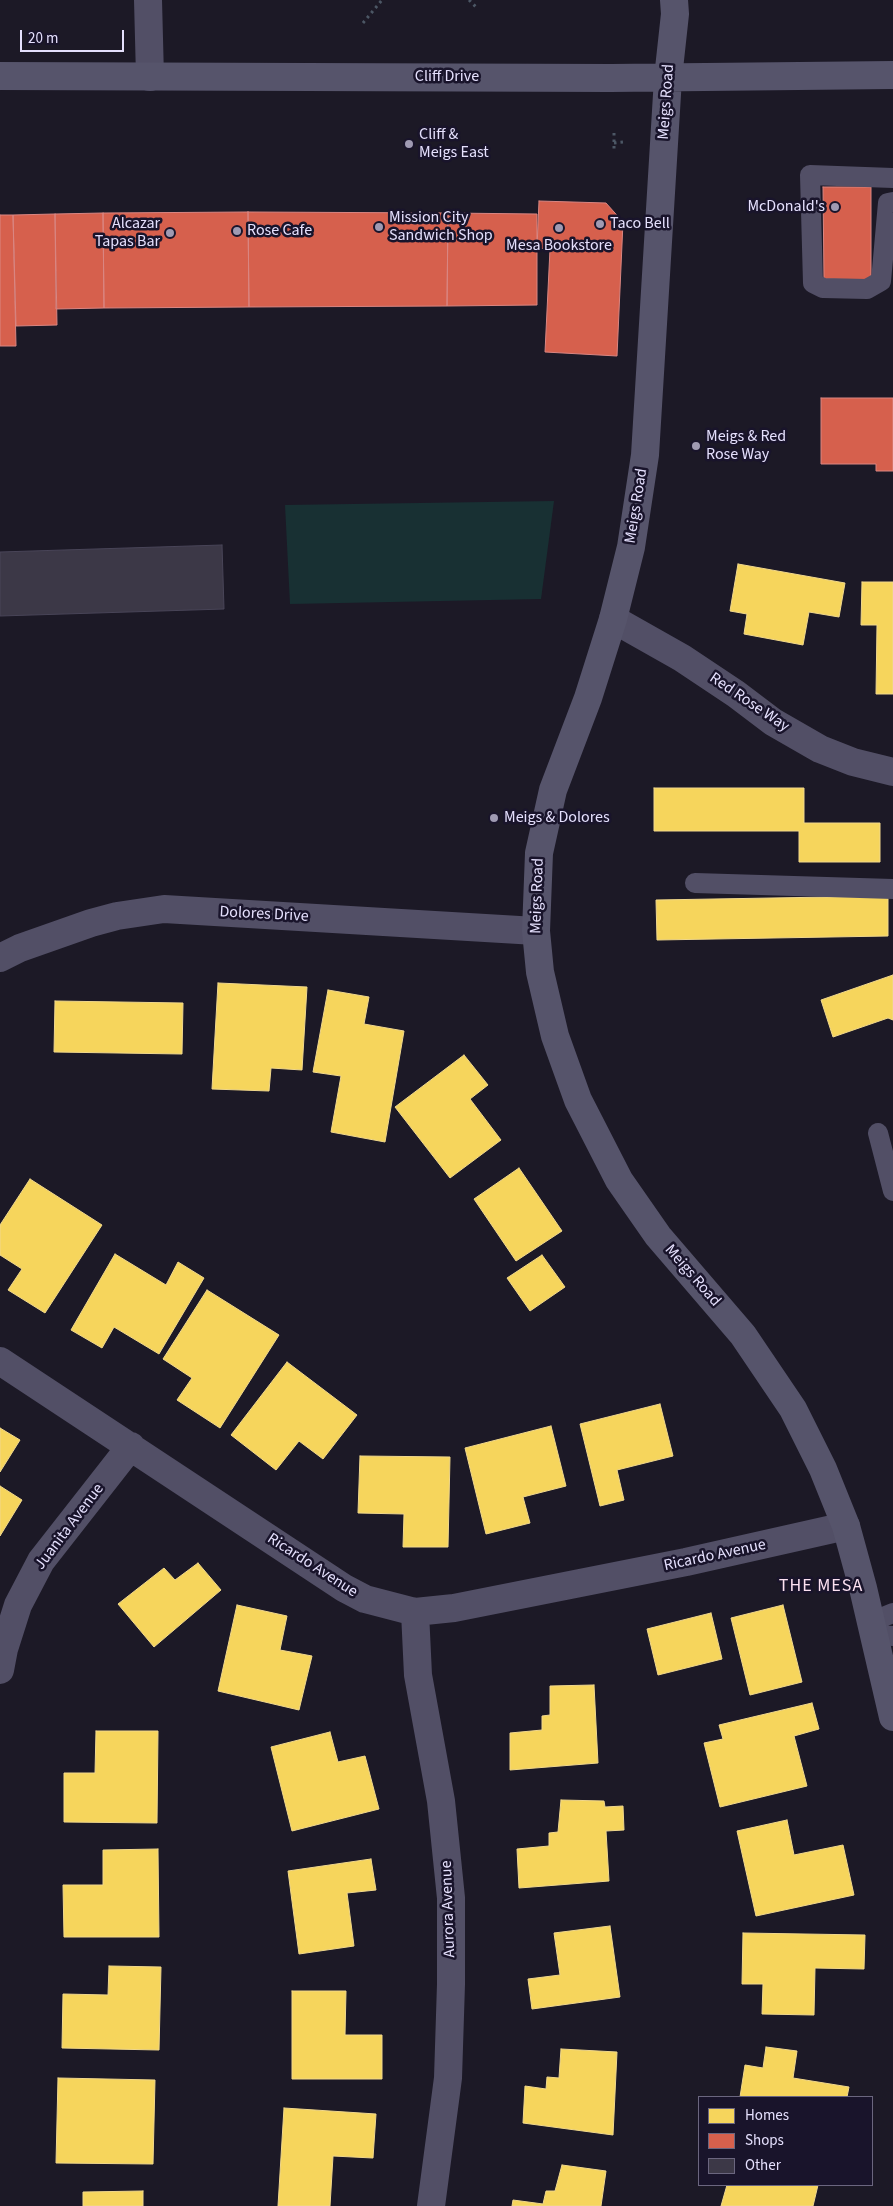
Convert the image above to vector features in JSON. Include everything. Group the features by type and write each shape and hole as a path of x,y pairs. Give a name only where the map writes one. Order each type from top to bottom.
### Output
{"main road":[{"name":"Meigs Road","path":"674,0 676,14 668,78 645,455 631,547 613,619 588,698 553,790 539,852 536,931 540,972 555,1036 578,1100 619,1180 658,1236 743,1335 793,1409 823,1469 883,1627 893,1716"},
{"name":"Cliff Drive","path":"0,76 668,78 893,75"}],"street":[{"path":"148,0 150,77"},
{"name":"Red Rose Way","path":"613,619 682,658 736,694 773,722 820,749 853,762 893,772"},
{"name":"Dolores Drive","path":"0,958 20,948 90,924 118,916 164,909 536,931"},
{"name":"Ricardo Avenue","path":"0,1360 344,1588 365,1600 415,1612 454,1608 686,1562 846,1526"},
{"name":"Juanita Avenue","path":"0,1670 4,1649 18,1605 41,1561 131,1446"},
{"name":"Aurora Avenue","path":"415,1612 418,1676 441,1801 451,1898 448,2078 431,2206"}],"lane":[{"path":"893,178 810,174 813,283 823,288 867,289 881,281 888,203 893,202"},
{"path":"695,883 893,889"},
{"path":"878,1133 893,1191"}],"path":[{"path":"363,23 382,0"},
{"path":"469,0 478,9"},
{"path":"614,134 614,149"},
{"path":"614,143 624,142"}],"green space":[{"path":"554,501 541,599 290,604 285,505"}],"building: Homes":[{"path":"738,564 845,583 839,617 809,612 803,645 744,634 747,614 730,611"},
{"path":"862,582 893,582 893,694 876,694 877,625 861,625"},
{"path":"654,788 804,788 804,823 880,823 880,862 799,862 799,831 654,831"},
{"path":"888,896 888,936 657,940 656,900"},
{"path":"893,975 893,1020 888,1018 833,1037 821,1000"},
{"path":"218,983 307,987 302,1070 271,1068 269,1091 212,1089"},
{"path":"328,990 369,997 364,1024 404,1031 385,1142 331,1132 341,1076 313,1072"},
{"path":"55,1001 183,1003 182,1054 54,1052"},
{"path":"464,1055 488,1085 470,1099 501,1140 450,1178 395,1107"},
{"path":"519,1168 562,1231 516,1261 474,1199"},
{"path":"30,1179 102,1225 45,1313 8,1290 22,1269 0,1255 0,1225"},
{"path":"115,1254 166,1285 178,1262 204,1278 159,1354 114,1327 102,1348 71,1330"},
{"path":"542,1255 565,1287 530,1311 507,1278"},
{"path":"207,1290 279,1335 220,1428 177,1400 192,1378 163,1359"},
{"path":"287,1362 357,1415 323,1459 299,1441 276,1470 231,1435"},
{"path":"660,1404 673,1456 617,1470 624,1500 600,1506 580,1424"},
{"path":"551,1426 566,1486 523,1497 530,1523 486,1534 465,1448"},
{"path":"0,1428 20,1440 0,1472"},
{"path":"360,1456 450,1457 448,1547 403,1547 404,1514 358,1513"},
{"path":"0,1486 22,1500 0,1536"},
{"path":"198,1563 221,1590 154,1647 118,1604 164,1568 175,1580"},
{"path":"237,1605 287,1616 280,1650 312,1656 299,1710 218,1691"},
{"path":"783,1605 802,1682 750,1695 731,1618"},
{"path":"711,1613 722,1659 658,1675 647,1629"},
{"path":"594,1685 598,1763 510,1770 510,1733 542,1730 542,1716 550,1715 550,1686"},
{"path":"812,1703 819,1729 794,1736 807,1786 720,1807 704,1743 723,1739 719,1725"},
{"path":"96,1731 158,1731 157,1823 64,1822 64,1773 95,1773"},
{"path":"330,1732 338,1762 365,1756 379,1809 292,1831 271,1747"},
{"path":"561,1800 604,1801 605,1807 623,1806 624,1830 606,1831 609,1881 519,1888 517,1849 549,1846 549,1833 558,1832"},
{"path":"787,1820 794,1855 843,1845 854,1895 756,1916 737,1831"},
{"path":"158,1849 159,1937 64,1937 63,1885 103,1885 103,1850"},
{"path":"371,1859 376,1890 347,1893 354,1946 299,1954 288,1871"},
{"path":"610,1926 620,1997 532,2009 528,1979 560,1975 554,1933"},
{"path":"743,1933 865,1935 864,1969 815,1968 814,2015 762,2014 763,1984 742,1984"},
{"path":"109,1966 161,1967 159,2050 62,2048 63,1994 108,1995"},
{"path":"292,1991 346,1991 345,2035 382,2035 382,2079 292,2079"},
{"path":"766,2047 797,2051 793,2078 849,2087 847,2096 740,2096 745,2065 763,2068"},
{"path":"561,2049 617,2052 613,2135 523,2123 525,2086 546,2089 547,2077 559,2078"},
{"path":"58,2078 155,2080 153,2164 56,2163"},
{"path":"284,2108 376,2114 373,2158 333,2156 330,2206 278,2206"},
{"path":"562,2165 606,2171 601,2206 512,2206 513,2200 543,2204 546,2191 555,2191"},
{"path":"727,2186 818,2186 813,2206 721,2206"},
{"path":"143,2191 143,2206 83,2206 83,2192"}],"building: Shops":[{"path":"823,187 871,187 871,280 824,279"},
{"path":"539,201 606,203 623,222 617,356 545,352 550,249 537,248"},
{"path":"248,212 249,307 104,308 103,213"},
{"path":"248,212 448,213 447,306 249,307"},
{"path":"103,213 104,308 56,309 55,214"},
{"path":"448,213 537,214 537,305 447,306"},
{"path":"55,214 57,325 16,326 13,215"},
{"path":"0,215 13,215 16,346 0,346"},
{"path":"821,398 893,398 893,471 876,471 876,464 821,464"}],"building: Other":[{"path":"222,545 224,609 0,616 0,552"}],"place":[{"name":"Cliff & Meigs East","path":"409,144"},
{"name":"McDonald's","path":"835,207"},
{"name":"Taco Bell","path":"600,224"},
{"name":"Mission City Sandwich Shop","path":"379,227"},
{"name":"Mesa Bookstore","path":"559,228"},
{"name":"Rose Cafe","path":"237,231"},
{"name":"Alcazar Tapas Bar","path":"170,233"},
{"name":"Meigs & Red Rose Way","path":"696,446"},
{"name":"Meigs & Dolores","path":"494,818"}],"district":[{"name":"THE MESA","path":"821,1587"}]}
